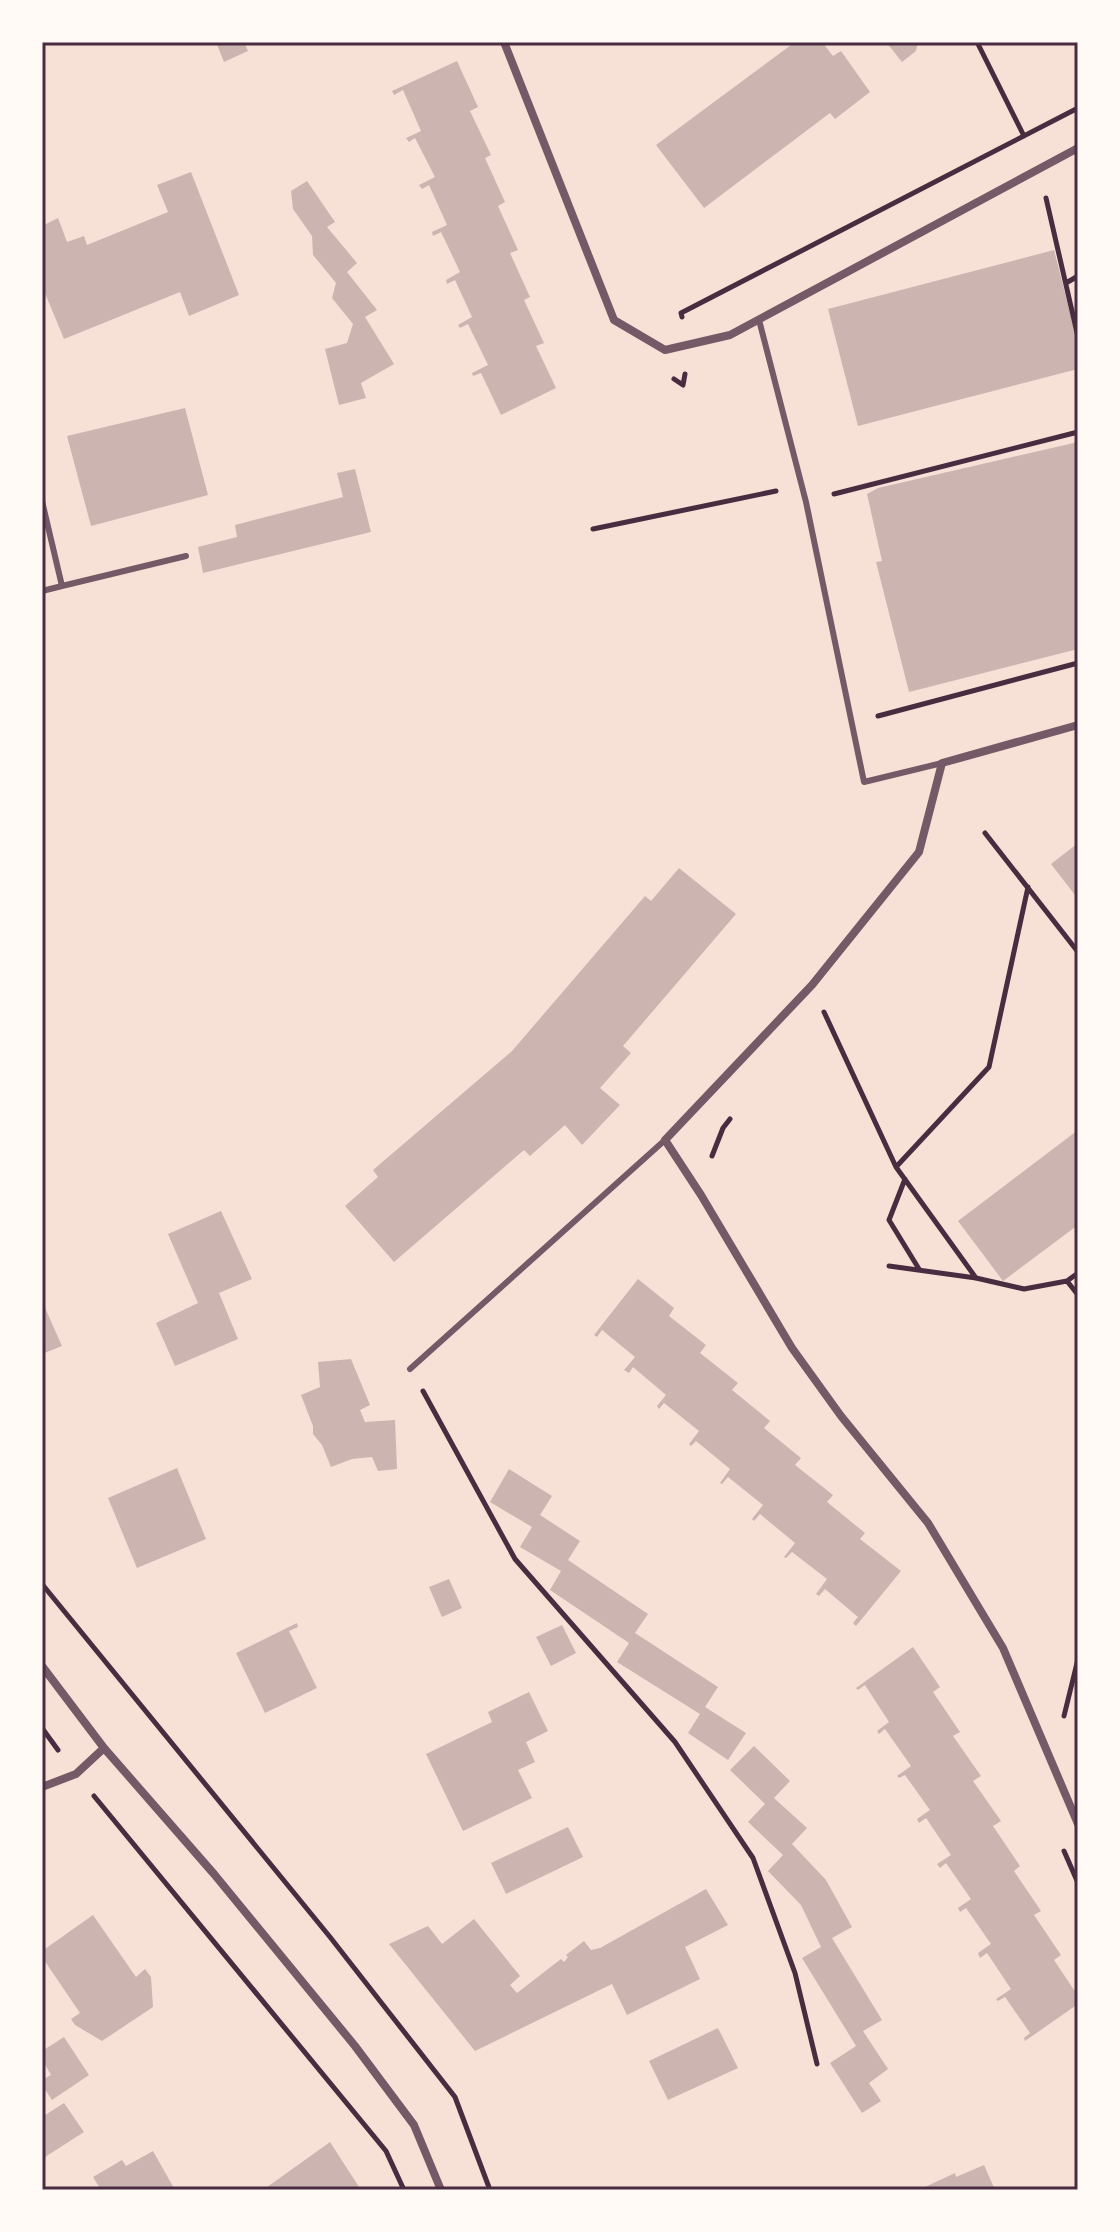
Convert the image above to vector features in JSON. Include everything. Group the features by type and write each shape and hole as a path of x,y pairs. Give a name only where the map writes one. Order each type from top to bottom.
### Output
{"street":[{"path":"504,42 614,320 665,350 730,335 1078,148"},
{"path":"1078,725 942,763 919,852 812,985 665,1140 792,1348 841,1416 928,1523 1003,1648 1078,1824"},
{"path":"42,1666 104,1748 214,1874 355,2046 414,2125 441,2190"},
{"path":"42,1787 76,1774 104,1748"}],"lane":[{"path":"759,320 806,502 864,782 942,763"},
{"path":"42,501 62,586"},
{"path":"42,591 186,556"},
{"path":"410,1369 665,1140"}],"path":[{"path":"977,42 1040,169 1078,337"},
{"path":"664,373 683,385 688,345 681,313 1078,108"},
{"path":"1066,283 1078,276"},
{"path":"806,502 1078,432"},
{"path":"593,529 802,486"},
{"path":"850,724 1078,663"},
{"path":"985,833 1078,952"},
{"path":"896,1167 989,1067 1028,887"},
{"path":"812,1019 822,1007 896,1167 976,1278"},
{"path":"715,1167 712,1155 723,1128 732,1116"},
{"path":"905,1179 889,1220 920,1270"},
{"path":"889,1266 976,1278 1024,1289 1067,1281 1078,1273"},
{"path":"1067,1281 1078,1295"},
{"path":"410,1369 515,1559 675,1742 753,1858 795,1973 817,2064"},
{"path":"42,1584 330,1937 455,2097 490,2190"},
{"path":"42,1728 76,1774 386,2151 404,2190"},
{"path":"1062,1845 1078,1883"}],"building":[{"path":"216,42 244,42 248,51 224,62"},
{"path":"795,42 822,42 833,56 841,51 870,92 835,119 830,113 704,208 656,145"},
{"path":"886,42 918,42 916,51 902,62"},
{"path":"457,61 478,107 470,111 491,155 485,158 505,202 498,206 518,250 510,253 530,297 524,300 544,343 536,346 556,388 501,415 481,373 473,376 472,373 488,365 468,324 460,328 458,325 472,317 455,280 447,284 446,280 460,272 441,232 433,236 432,232 447,225 429,185 422,189 419,185 435,177 415,138 409,142 406,138 421,131 403,90 394,95 392,91"},
{"path":"191,172 239,295 189,316 180,292 64,339 42,286 42,226 58,218 67,242 84,236 87,245 168,212 157,185"},
{"path":"307,181 335,222 327,227 357,263 347,272 377,310 365,317 394,364 361,383 366,398 339,405 325,349 347,343 353,324 332,298 336,283 313,255 312,236 293,209 291,191"},
{"path":"1054,250 1078,344 1078,369 858,426 828,309"},
{"path":"185,408 208,495 91,526 67,436"},
{"path":"1078,442 1078,649 909,692 876,562 882,561 867,494 878,488"},
{"path":"355,469 371,532 203,573 198,547 237,537 235,525 343,497 337,473"},
{"path":"1078,843 1078,899 1051,864"},
{"path":"679,868 736,914 623,1046 631,1053 600,1088 620,1105 582,1145 565,1125 530,1156 524,1150 394,1262 345,1206 378,1177 373,1170 512,1051 645,896 651,901"},
{"path":"1078,1130 1078,1225 1003,1281 958,1221"},
{"path":"221,1211 252,1279 219,1293 238,1339 175,1366 156,1323 198,1303 168,1234"},
{"path":"638,1279 674,1308 669,1316 706,1345 700,1353 738,1383 732,1390 770,1421 764,1428 801,1458 795,1465 833,1495 827,1502 865,1533 860,1539 901,1571 856,1626 853,1623 858,1617 825,1589 819,1596 816,1594 827,1579 792,1552 784,1557 795,1543 760,1514 754,1521 752,1519 763,1505 728,1477 720,1483 730,1469 696,1441 691,1446 689,1444 699,1431 664,1403 659,1409 657,1406 666,1395 633,1367 629,1373 624,1370 635,1357 602,1330 597,1337 594,1335"},
{"path":"42,1301 62,1346 42,1354"},
{"path":"351,1359 370,1405 360,1410 365,1422 395,1420 397,1469 378,1471 372,1457 352,1459 331,1467 322,1445 313,1434 301,1395 320,1387 318,1362"},
{"path":"177,1468 206,1539 137,1568 108,1498"},
{"path":"509,1469 552,1496 540,1515 580,1541 568,1560 648,1614 635,1633 718,1687 705,1707 746,1733 728,1760 688,1733 700,1714 617,1662 629,1643 550,1590 561,1571 520,1547 532,1527 490,1502"},
{"path":"449,1579 462,1608 442,1617 429,1587"},
{"path":"297,1623 298,1627 289,1631 317,1688 265,1713 236,1653"},
{"path":"562,1625 576,1653 551,1666 536,1637"},
{"path":"913,1647 940,1687 933,1692 960,1732 953,1736 981,1776 973,1781 1001,1821 993,1826 1020,1866 1014,1871 1041,1911 1034,1915 1061,1955 1054,1960 1078,1996 1078,2004 1025,2041 1024,2038 1030,2033 1005,1997 996,1999 1011,1989 987,1953 980,1958 978,1953 991,1944 966,1908 960,1912 958,1908 971,1899 946,1863 940,1868 937,1864 951,1855 926,1818 919,1823 917,1819 930,1810 905,1775 897,1776 911,1766 885,1729 879,1734 877,1731 889,1722 865,1685 858,1690 856,1688"},
{"path":"529,1692 548,1731 526,1742 535,1762 518,1770 532,1798 463,1831 426,1754 492,1722 488,1712"},
{"path":"754,1746 790,1781 774,1798 807,1828 792,1844 826,1880 852,1927 832,1938 882,2020 863,2031 888,2069 869,2083 881,2101 862,2113 830,2063 856,2046 802,1958 821,1947 801,1905 768,1871 783,1855 748,1822 765,1804 730,1770"},
{"path":"568,1827 583,1857 506,1894 491,1863"},
{"path":"706,1889 728,1925 685,1947 700,1979 627,2015 612,1984 475,2051 389,1944 428,1926 442,1944 474,1919 520,1976 510,1985 517,1993 561,1959 564,1962 568,1957 566,1955 584,1941 591,1950 600,1948"},
{"path":"93,1915 136,1977 145,1969 151,1977 153,2007 102,2041 75,2025 71,2019 80,2013 42,1957 42,1951"},
{"path":"718,2028 738,2068 668,2100 649,2061"},
{"path":"64,2037 89,2075 52,2100 42,2085 42,2080 51,2075 42,2059 42,2051"},
{"path":"64,2103 84,2132 42,2159 42,2117"},
{"path":"330,2142 361,2190 263,2190"},
{"path":"153,2151 175,2190 101,2190 93,2177 122,2160 126,2166"},
{"path":"984,2165 995,2190 926,2190 925,2187 955,2173 956,2177"}]}
